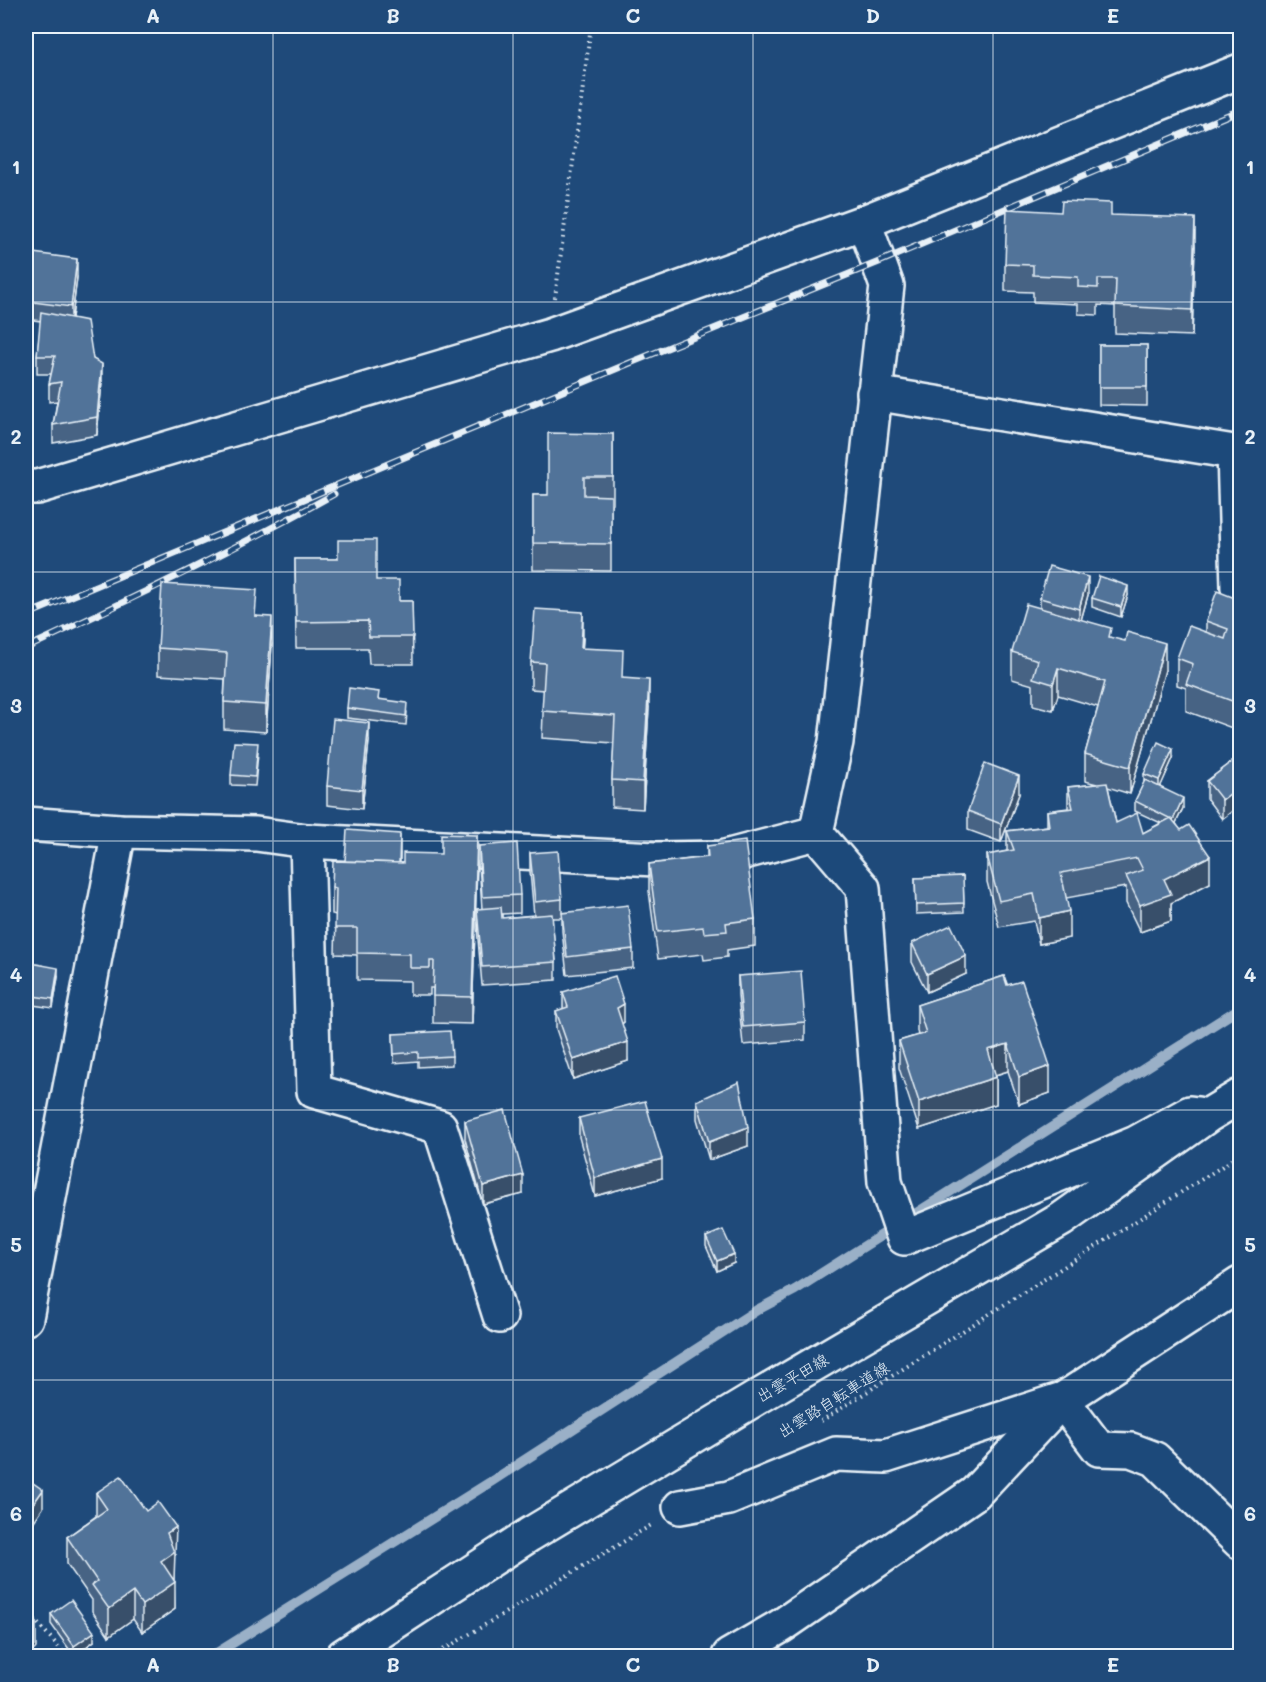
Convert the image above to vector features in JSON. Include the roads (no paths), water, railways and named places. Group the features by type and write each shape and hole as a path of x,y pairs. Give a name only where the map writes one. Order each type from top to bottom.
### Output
{"street":[{"path":"26,487 37,487 550,335 864,222 1240,71"},
{"path":"816,832 836,742 887,286 864,222"},
{"path":"874,393 1234,452 1238,588 1240,591"},
{"path":"26,824 119,831 256,834 307,841 655,859 721,858 816,832"},
{"path":"26,1318 119,831"},
{"path":"816,832 863,888 885,1182 904,1238 1136,1143 1190,1113 1207,1116"},
{"path":"307,841 314,1091 440,1127 500,1316"},
{"name":"出雲平田線","path":"343,1656 529,1535 758,1397 1062,1219 1207,1116 1240,1096"},
{"path":"729,1656 781,1626 975,1493 1062,1400 1240,1284"},
{"path":"680,1507 729,1498 836,1454 886,1456 1062,1400"},
{"path":"1062,1400 1099,1449 1131,1450 1155,1459 1240,1542"}],"waterway":[{"path":"212,1656 492,1481 757,1310 795,1290 1240,1008"}],"railway":[{"path":"26,615 1240,110"},
{"path":"26,648 181,574 334,494"}]}
